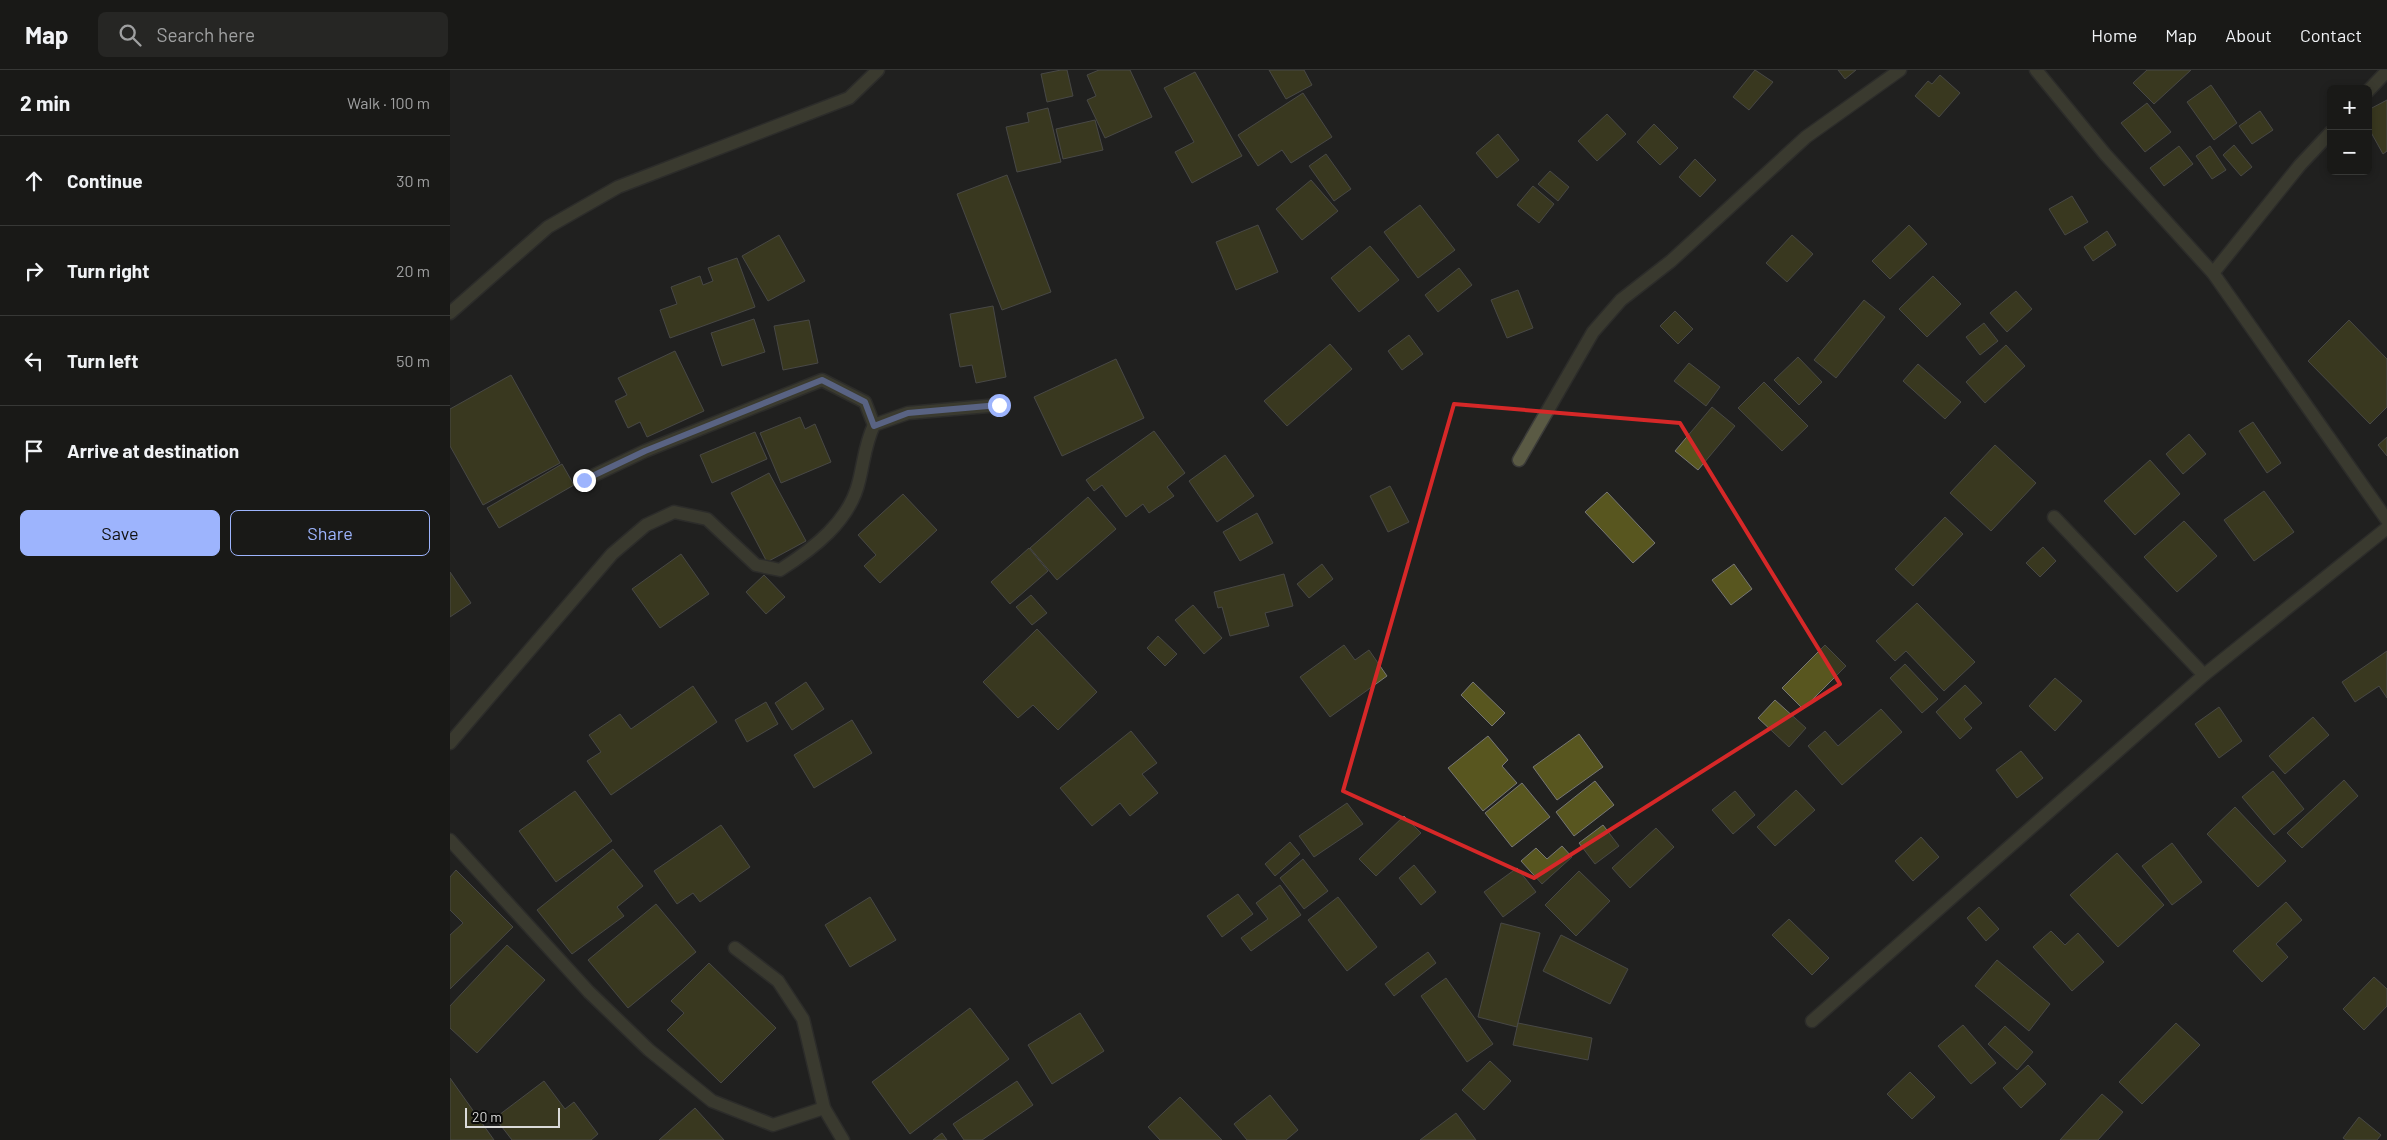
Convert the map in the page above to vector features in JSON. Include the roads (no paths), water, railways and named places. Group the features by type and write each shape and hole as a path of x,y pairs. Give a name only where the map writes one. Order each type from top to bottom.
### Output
{"street":[{"path":"450,313 541,233 563,218 618,187 849,98 878,70"},
{"path":"1519,460 1592,332 1621,300 1671,261 1806,137 1900,70"},
{"path":"2036,70 2105,154 2212,273 2387,520"},
{"path":"2372,88 2387,71"},
{"path":"2212,273 2300,165 2327,136"},
{"path":"584,480 645,451 822,380 865,402 874,426"},
{"path":"450,743 612,554 646,525 674,512 707,519 756,564 780,570 813,549 852,506 859,481 866,441 874,426 908,413 999,405"},
{"path":"2054,517 2204,675"},
{"path":"1812,1021 2204,675 2387,528"},
{"path":"450,840 589,992 649,1050 712,1101 772,1125 824,1108"},
{"path":"735,948 778,981 803,1020 824,1108 843,1140"}]}
